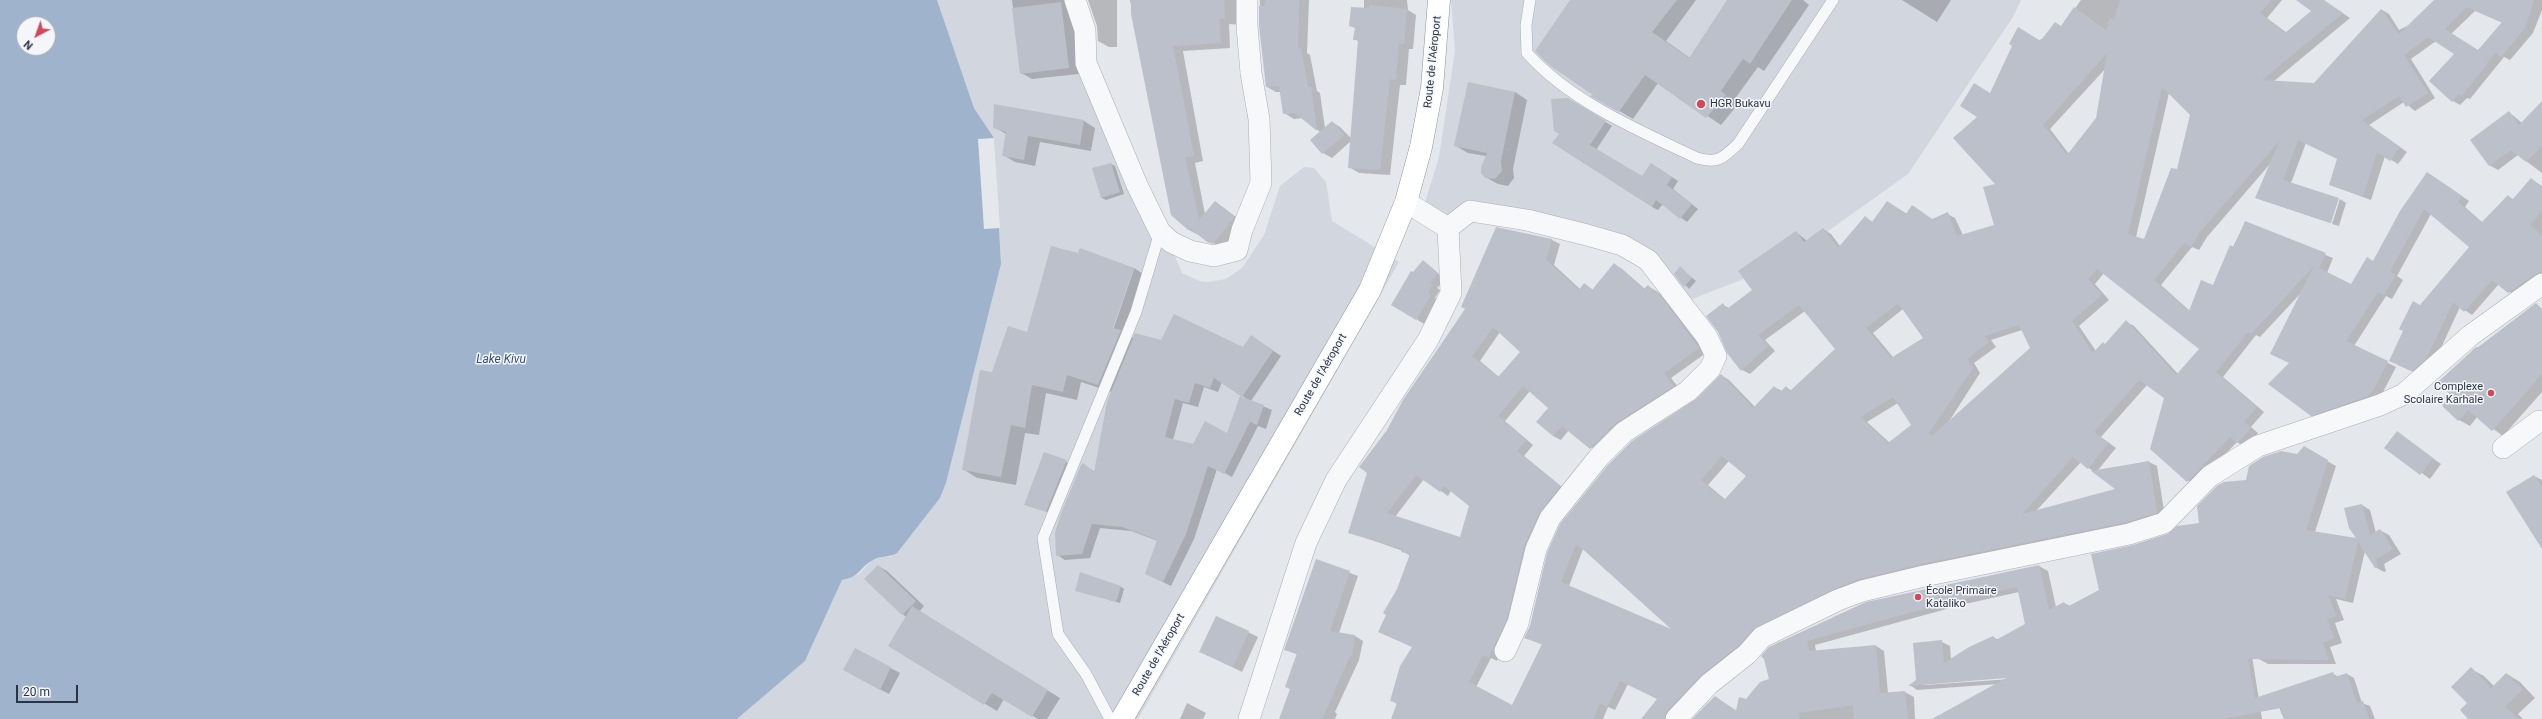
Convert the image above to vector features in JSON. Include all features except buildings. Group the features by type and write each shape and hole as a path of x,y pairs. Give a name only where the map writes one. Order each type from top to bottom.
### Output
{"highway":[{"name":"Route de l'Aéroport","path":"1122,719 1370,290 1406,202 1421,147 1432,88 1439,0"}],"street":[{"path":"1075,0 1085,30 1086,63 1137,185 1160,232 1171,242 1190,251 1214,256 1237,250 1242,230 1261,183 1259,119 1250,66 1247,0"},
{"path":"1406,202 1448,228"},
{"path":"1448,228 1470,211 1527,220 1622,245 1648,260 1707,337 1716,356 1710,369 1688,391 1624,432 1599,457 1550,518 1536,549 1518,623 1505,651"},
{"path":"1249,719 1306,543 1333,487 1428,340 1451,293 1448,228"},
{"path":"1676,719 1709,684 1748,654 1762,637 1838,600 1862,591 1924,576 2128,534 2164,523 2210,476 2258,446 2380,405 2404,394 2471,335 2542,284"},
{"path":"2503,448 2539,421 2542,422"}],"lane":[{"path":"1530,0 1526,25 1527,53 1543,70 1599,108 1697,158 1710,162 1724,158 1738,144 1834,0"},
{"path":"1110,719 1086,674 1058,634 1043,538 1136,312 1160,232"}],"shaded area":[{"path":"937,0 1075,0 1078,30 1182,273 1199,281 1208,282 1226,279 1242,268 1264,235 1280,186 1304,167 1314,168 1326,182 1332,221 1399,262 1138,719 737,719 805,661 842,580 859,574 872,560 883,556 891,557 940,498 946,483 1001,264 994,138 974,108"},
{"name":"HGR Bukavu","path":"1451,0 2021,0 2013,17 1908,174 1782,264 1682,303 1648,260 1470,211 1448,228 1422,212 1439,157 1455,51"}],"water":[{"name":"Lake Kivu","path":"0,0 937,0 974,108 994,138 1001,264 946,483 940,498 897,553 891,556 876,558 852,577 842,580 805,661 737,719 0,719"}],"pier":[{"path":"994,138 1000,228 984,229 978,139"}],"place":[{"name":"HGR Bukavu","path":"1701,104"},
{"name":"Complexe Scolaire Karhale","path":"2491,393"},
{"name":"École Primaire Kataliko","path":"1918,597"}]}
